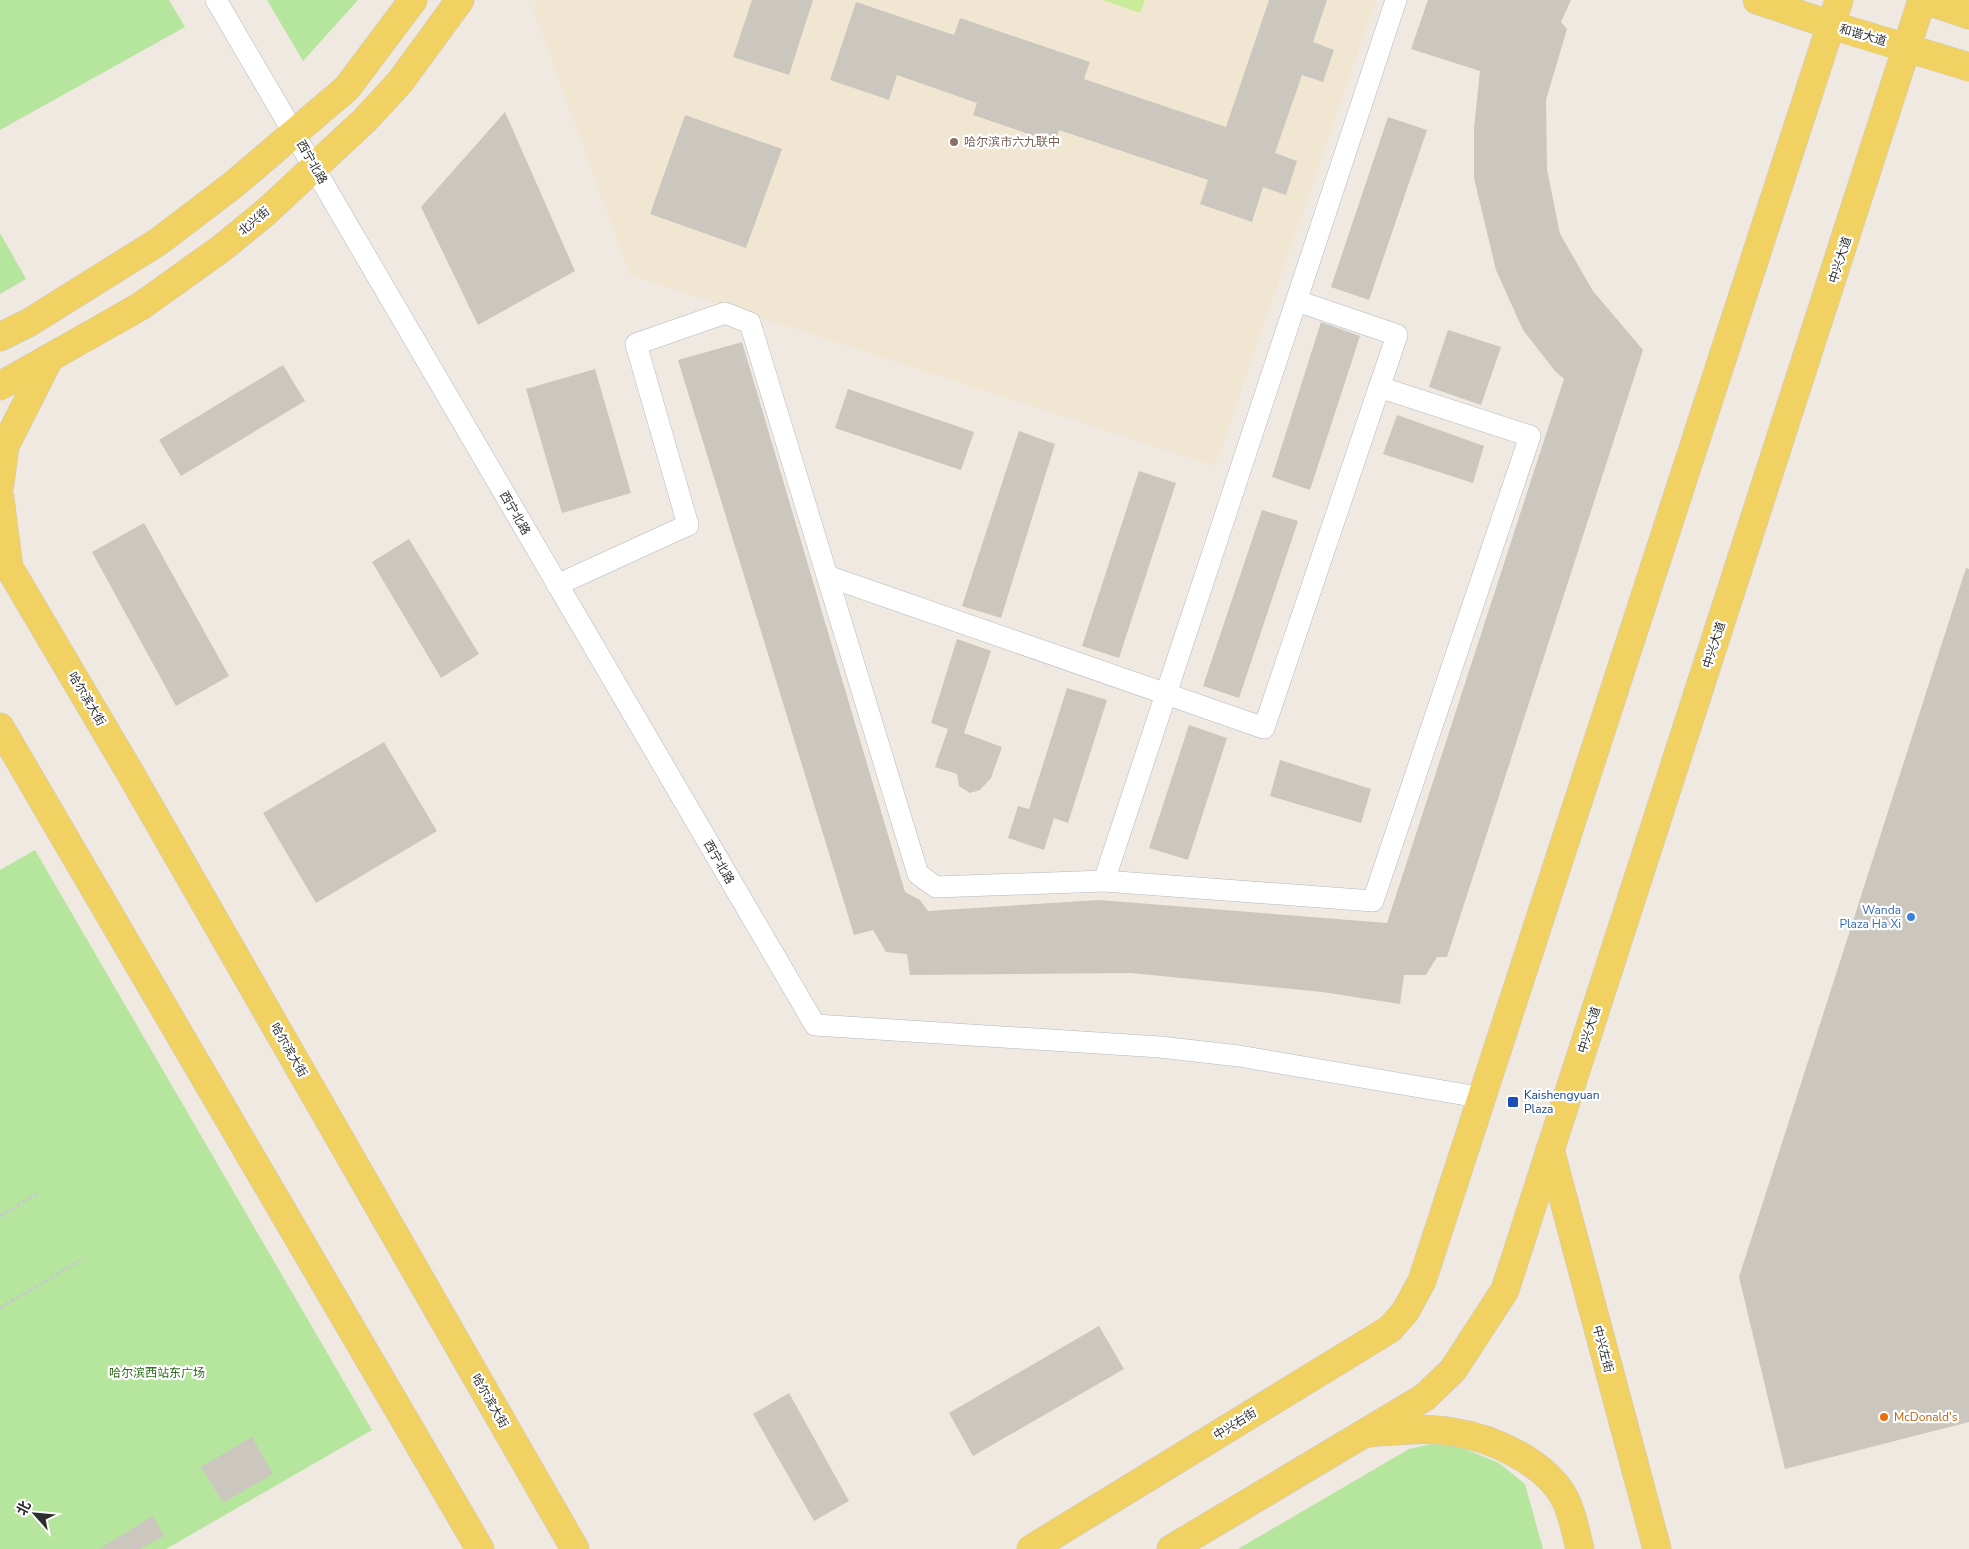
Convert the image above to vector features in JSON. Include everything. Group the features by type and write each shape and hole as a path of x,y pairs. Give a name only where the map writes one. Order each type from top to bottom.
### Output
{"main road":[{"path":"5,331 158,242 233,185 346,88 413,0"},
{"name":"北兴街","path":"0,386 49,359 168,287 222,248 365,120 400,82 460,0"},
{"name":"和谐大道","path":"1757,0 1969,68"},
{"path":"1484,1098 1839,0"},
{"path":"1924,0 1969,15"},
{"name":"中兴大道","path":"1365,1433 1425,1397 1453,1370 1505,1290 1924,0"},
{"path":"0,484 5,446 49,359"},
{"path":"0,498 5,560"},
{"name":"哈尔滨大街","path":"5,560 132,776 575,1549"},
{"path":"0,727 480,1549"},
{"name":"中兴右街","path":"1031,1549 1390,1329 1406,1312 1422,1281 1484,1098"},
{"name":"中兴左街","path":"1550,1150 1657,1549"},
{"path":"1171,1549 1365,1433 1451,1431 1474,1437 1513,1452 1540,1468 1553,1480 1566,1502 1580,1549"}],"street":[{"name":"西宁北路","path":"216,0 814,1025 1160,1047 1239,1056 1484,1098"},
{"path":"1104,882 1396,0"},
{"path":"827,576 1264,728 1397,335 1297,301"},
{"path":"557,585 688,525 636,344 725,313 750,323 918,874 936,887 1104,882 1373,901 1530,436 1379,387"}],"path":[{"path":"0,1216 38,1193"},
{"path":"0,1308 81,1260"}],"shaded area":[{"name":"哈尔滨市六九联中","path":"537,0 1376,0 1215,466 630,275 533,9"}],"green space":[{"path":"0,0 169,0 185,27 0,130"},
{"path":"267,0 358,0 303,61"},
{"path":"1103,0 1145,0 1140,13"},
{"path":"0,233 26,279 0,294"},
{"name":"哈尔滨西站东广场","path":"35,850 372,1430 166,1549 0,1549 0,870"},
{"path":"1445,1441 1499,1463 1525,1484 1543,1549 1238,1549 1409,1449"}],"building":[{"path":"752,0 813,0 789,75 733,57"},
{"path":"1269,0 1327,0 1313,42 1334,50 1323,82 1302,75 1275,153 1297,161 1286,195 1263,187 1252,222 1200,204 1208,180 1059,130 1055,143 973,115 977,103 897,75 889,100 830,80 856,2 954,35 960,18 1090,62 1084,79 1226,127"},
{"path":"1428,0 1571,0 1561,22 1567,29 1546,100 1547,169 1560,234 1593,291 1643,350 1447,957 1437,957 1426,975 1404,975 1400,1004 1322,992 1131,973 910,975 907,954 886,952 873,930 854,935 678,360 742,342 905,892 920,900 928,911 1099,900 1387,923 1564,379 1555,371 1523,330 1496,270 1474,178 1474,128 1480,71 1411,49"},
{"path":"505,112 575,271 478,325 421,207"},
{"path":"685,115 782,149 746,248 650,214"},
{"path":"1388,117 1427,130 1369,300 1331,287"},
{"path":"1321,322 1360,336 1310,490 1272,477"},
{"path":"1448,330 1501,347 1481,405 1429,387"},
{"path":"283,365 305,401 181,476 159,440"},
{"path":"595,369 631,493 562,513 526,389"},
{"path":"848,389 974,432 961,470 835,428"},
{"path":"1397,415 1484,446 1473,483 1383,454"},
{"path":"1019,431 1055,444 1001,618 962,606"},
{"path":"1139,471 1176,483 1119,658 1082,646"},
{"path":"1262,510 1298,521 1239,698 1203,686"},
{"path":"144,523 229,676 176,706 92,552"},
{"path":"409,539 479,654 441,678 372,562"},
{"name":"Wanda Plaza Ha Xi","path":"1966,568 1969,569 1969,1422 1785,1469 1739,1277"},
{"path":"957,639 991,651 964,733 1002,747 991,778 980,790 970,793 959,786 957,774 935,767 948,729 931,723"},
{"path":"1067,688 1107,700 1068,823 1054,818 1044,850 1008,838 1018,806 1029,809"},
{"path":"1189,725 1227,738 1188,860 1149,848"},
{"path":"384,742 437,831 316,903 263,813"},
{"path":"1280,760 1371,789 1361,823 1270,796"},
{"path":"1099,1326 1124,1369 973,1456 949,1413"},
{"path":"789,1393 849,1501 814,1521 753,1414"},
{"path":"252,1437 273,1474 223,1503 201,1467"},
{"path":"153,1516 164,1536 140,1549 99,1549"}],"place":[{"name":"哈尔滨市六九联中","path":"954,142"},
{"name":"Wanda Plaza Ha Xi","path":"1911,917"},
{"name":"Kaishengyuan Plaza","path":"1513,1102"},
{"name":"McDonald's","path":"1884,1417"}]}
